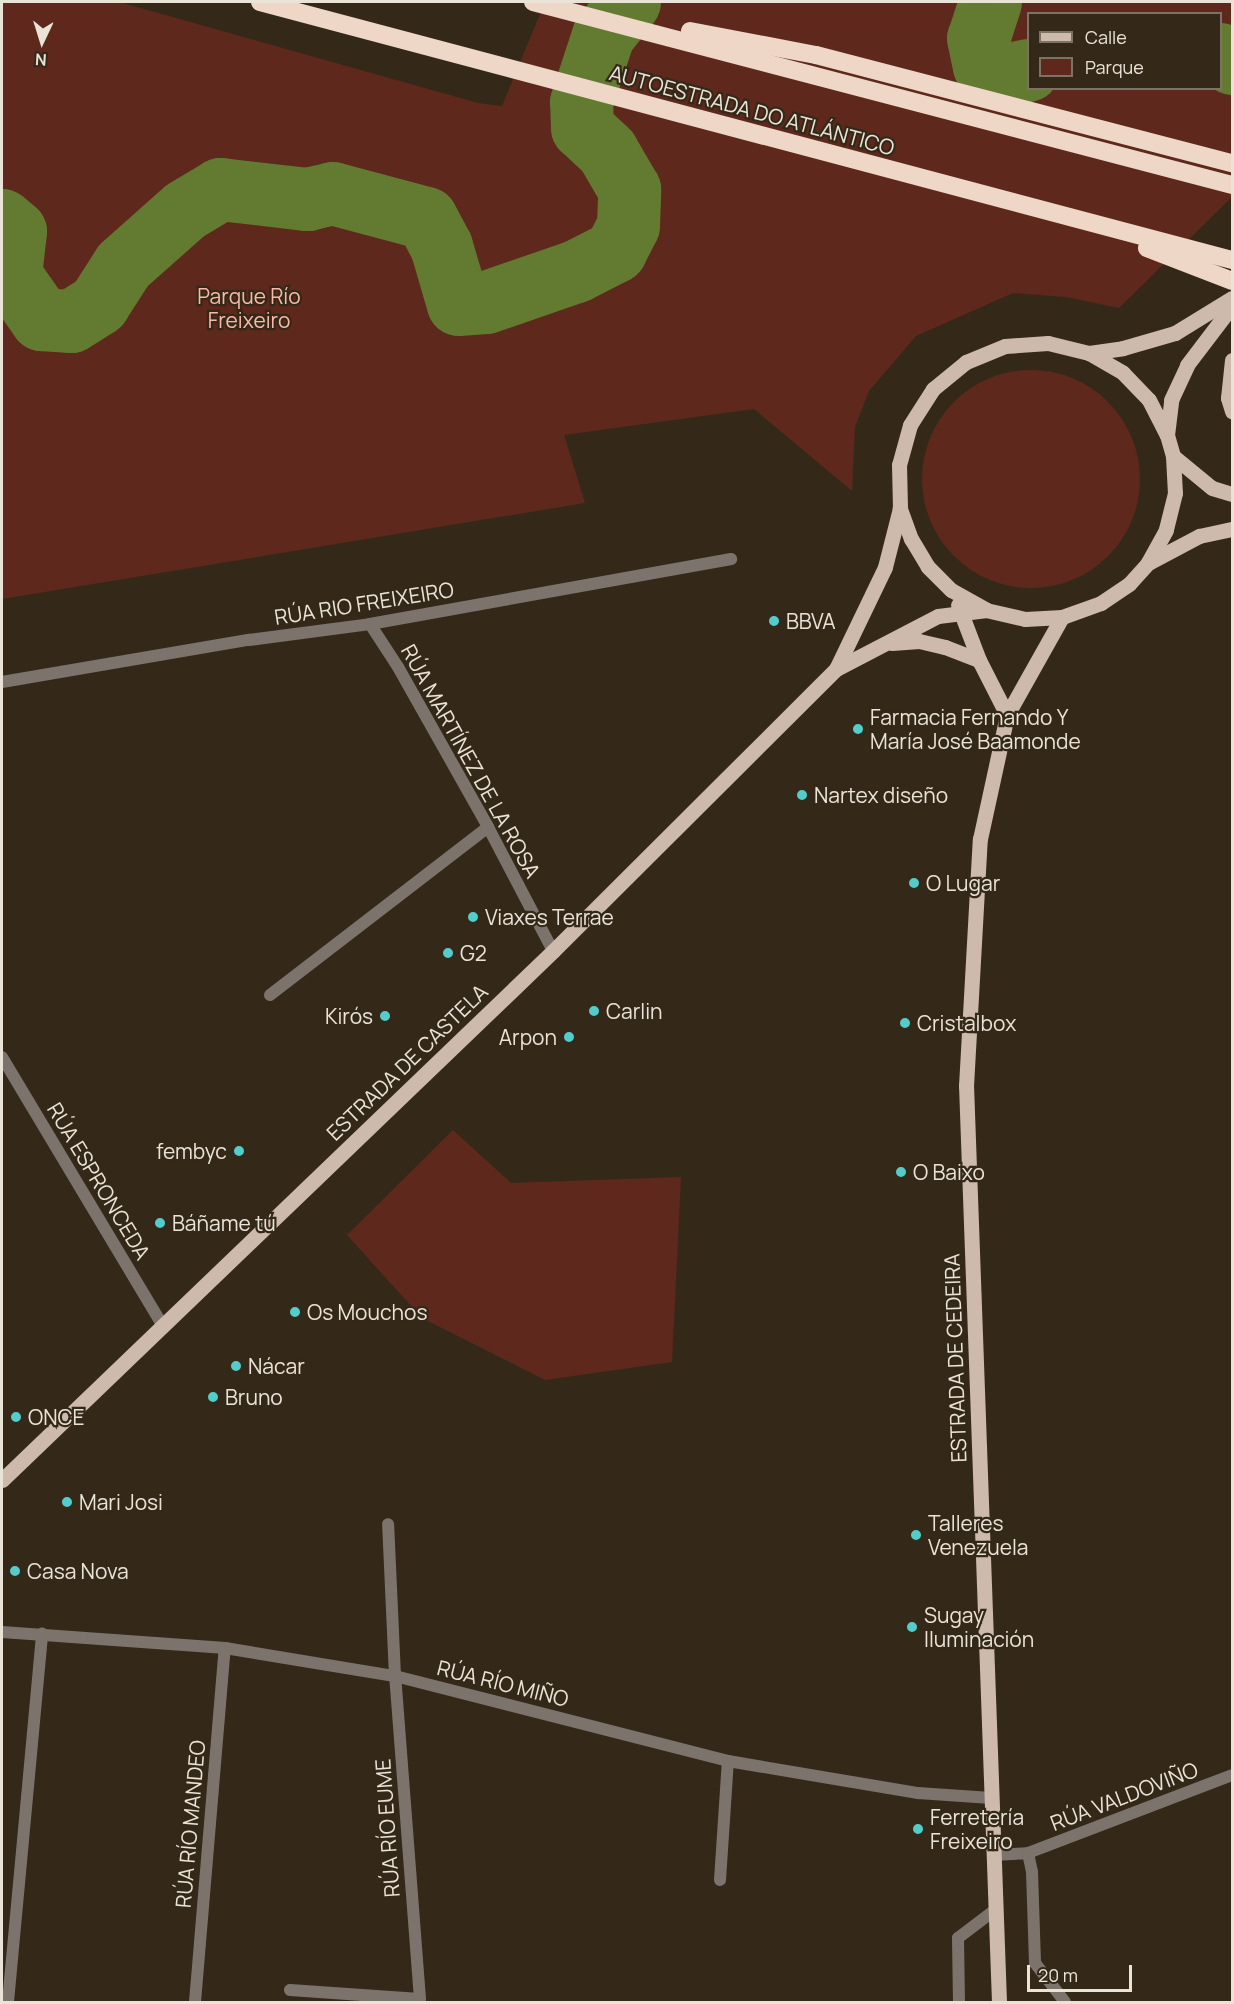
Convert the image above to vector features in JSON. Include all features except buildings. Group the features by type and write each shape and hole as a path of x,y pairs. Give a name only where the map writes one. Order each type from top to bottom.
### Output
{"highway":[{"name":"AUTOESTRADA DO ATLÁNTICO","path":"260,2 1233,260"},
{"path":"537,2 816,55 1233,162"},
{"path":"537,2 1233,185"},
{"path":"1061,216 1233,281"}],"main road":[{"path":"1089,353 1123,348 1175,333 1233,298"},
{"path":"1167,435 1171,399 1187,365 1233,306"},
{"path":"836,669 885,567 900,508 899,465 910,425 933,389 966,362 1005,346 1048,343 1089,353 1123,373 1149,400 1167,435 1173,456 1175,493 1166,530 1148,563 1129,584 1101,603 1062,617 1024,619 987,610 951,590 928,567 911,539 900,508"},
{"path":"1233,360 1228,398 1233,411"},
{"path":"1173,456 1212,488 1233,494"},
{"path":"1148,563 1199,536 1233,529"},
{"path":"951,590 979,660 1007,715"},
{"path":"836,669 938,616 987,610"},
{"name":"ESTRADA DE CEDEIRA","path":"999,2002 966,1086 980,839 1007,715 1062,617"},
{"path":"883,644 919,641 945,647 979,660"},
{"name":"ESTRADA DE CASTELA","path":"2,1480 553,951 836,669"}],"street":[{"name":"RÚA RIO FREIXEIRO","path":"2,682 249,640 370,624 731,560"},
{"name":"RÚA MARTÍNEZ DE LA ROSA","path":"370,624 398,667 488,827 553,951"},
{"path":"270,995 488,827"},
{"name":"RÚA ESPRONCEDA","path":"2,1057 163,1326"},
{"name":"RÚA RÍO EUME","path":"290,1990 420,1999 395,1676 388,1524"},
{"name":"RÚA RÍO MIÑO","path":"2,1632 225,1648 395,1676 728,1761 918,1793 991,1798"},
{"path":"8,2002 42,1634"},
{"name":"RÚA RÍO MANDEO","path":"195,2002 225,1648"},
{"path":"720,1880 728,1761"},
{"path":"1217,1782 1233,1765"},
{"name":"RÚA VALDOVIÑO","path":"993,1855 1028,1853 1233,1775"},
{"path":"1028,1853 1032,1872 1035,1963 1065,2002"},
{"path":"959,2002 958,1938 996,1909"}],"green space":[{"name":"Parque Río Freixeiro","path":"2,2 119,2 478,103 502,106 545,2 1232,2 1232,197 1119,308 1066,297 1013,293 916,336 869,391 855,427 852,491 754,409 564,435 585,503 2,599"},
{"path":"1020,370 1042,370 1063,374 1083,382 1100,394 1116,410 1128,427 1136,447 1140,479 1136,511 1128,531 1116,548 1100,564 1083,576 1063,584 1042,588 1020,588 999,584 979,576 962,564 946,548 934,531 926,511 922,490 922,468 926,447 934,427 946,410 962,394 979,382 999,374"},
{"path":"453,1130 511,1183 681,1177 672,1362 545,1380 422,1318 347,1235"}],"waterway":[{"path":"2,220 15,231 10,275 41,319 71,321 98,304 123,265 185,210 220,189 307,199 332,193 426,218 441,246 458,304 486,302 576,271 615,251 628,226 629,189 607,151 582,128 581,102 603,35 629,2"},
{"path":"990,2 978,38 984,66 1009,74 1027,70"},
{"path":"1222,56 1232,63"}],"place":[{"name":"BBVA","path":"774,621"},
{"name":"Farmacia Fernando Y María José Baamonde","path":"858,729"},
{"name":"Nartex diseño","path":"802,795"},
{"name":"O Lugar","path":"914,883"},
{"name":"Viaxes Terrae","path":"473,917"},
{"name":"G2","path":"448,953"},
{"name":"Carlin","path":"594,1011"},
{"name":"Kirós","path":"385,1016"},
{"name":"Cristalbox","path":"905,1023"},
{"name":"Arpon","path":"569,1037"},
{"name":"fembyc","path":"239,1151"},
{"name":"O Baixo","path":"901,1172"},
{"name":"Báñame tú","path":"160,1223"},
{"name":"Os Mouchos","path":"295,1312"},
{"name":"Nácar","path":"236,1366"},
{"name":"Bruno","path":"213,1397"},
{"name":"ONCE","path":"16,1417"},
{"name":"Mari Josi","path":"67,1502"},
{"name":"Talleres Venezuela","path":"916,1535"},
{"name":"Casa Nova","path":"15,1571"},
{"name":"Sugay Iluminación","path":"912,1627"},
{"name":"Ferretería Freixeiro","path":"918,1829"}]}
